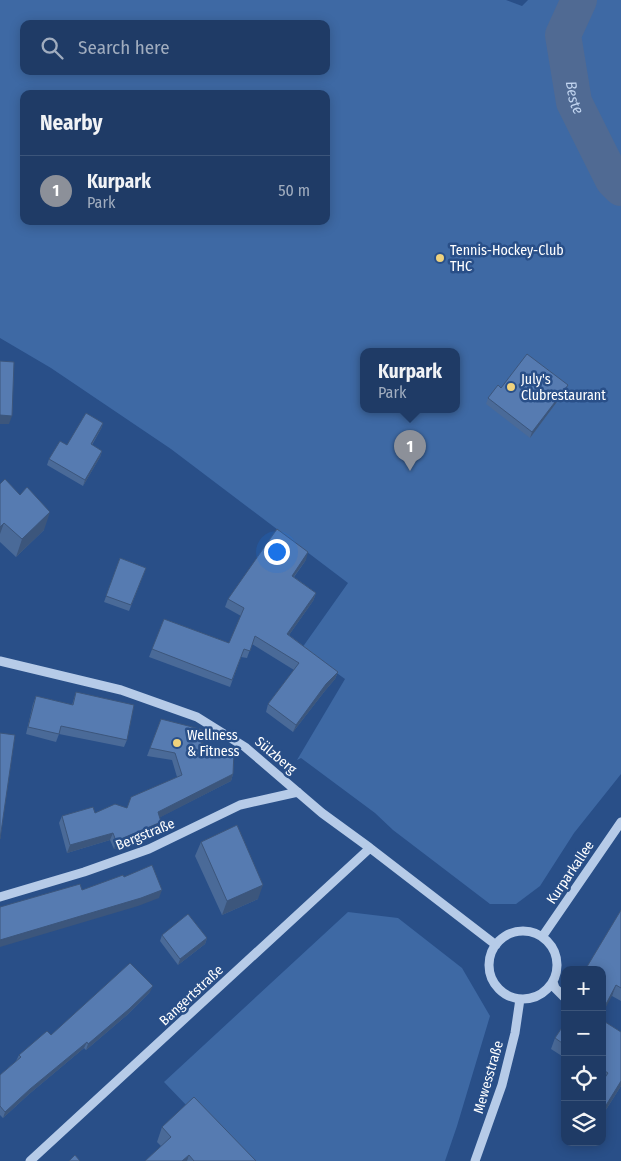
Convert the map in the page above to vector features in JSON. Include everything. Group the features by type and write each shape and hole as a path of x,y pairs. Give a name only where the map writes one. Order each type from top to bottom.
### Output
{"street":[{"name":"Sülzberg","path":"0,661 121,690 197,717 245,747 322,813 496,946"},
{"name":"Bergstraße","path":"0,898 84,872 149,849 240,805 298,792"},
{"name":"Kurparkallee","path":"542,937 621,822"},
{"name":"Bangertstraße","path":"30,1161 370,848"},
{"path":"516,932 527,932 542,937 554,950 557,961 557,972 553,982 536,997 520,999 504,994 496,986 491,976 489,964 491,954 496,946 506,936 516,932"},
{"path":"553,982 555,988 561,994"},
{"name":"Mewesstraße","path":"474,1161 502,1085 515,1033 520,999"}],"shaded area":[{"path":"0,0 506,0 522,6 528,0 621,0 621,774 574,833 540,886 516,904 490,904 393,830 375,813 301,758 297,760 345,679 302,648 348,583 171,449 51,368 0,338"},
{"path":"348,912 398,918 462,968 490,1016 445,1161 240,1161 164,1082"}],"building":[{"path":"527,354 568,385 532,432 488,398 498,385 501,388"},
{"path":"0,361 14,362 12,416 0,415"},
{"path":"86,413 103,423 91,444 102,451 85,480 49,459 60,441 67,445"},
{"path":"5,479 20,495 27,487 50,512 22,539 4,523 0,527 0,484"},
{"path":"277,529 308,552 292,576 316,593 287,634 338,672 326,684 296,725 268,704 299,663 255,636 250,651 244,649 232,680 152,649 164,619 229,643 244,608 228,599"},
{"path":"120,558 146,568 131,605 106,596"},
{"path":"76,692 134,705 127,740 61,726 59,734 28,727 36,696 73,705"},
{"path":"161,719 208,731 201,743 234,752 233,774 158,812 161,822 116,841 113,833 70,845 62,816 93,807 95,813 115,804 127,808 131,797 182,775 175,753 150,748"},
{"path":"0,733 15,735 0,839"},
{"path":"237,825 263,885 227,901 201,842"},
{"path":"152,865 162,890 0,940 0,907 80,884 82,890 123,875 124,877"},
{"path":"621,910 621,988 616,985 606,1004 606,966 587,966"},
{"path":"188,914 207,938 180,959 162,935"},
{"path":"130,963 153,986 88,1044 87,1042 5,1112 0,1106 0,1075 21,1057 19,1055 47,1031 51,1035"},
{"path":"606,1023 621,1032 621,1081 606,1105 606,1076 608,1073 606,1072"},
{"path":"561,1029 561,1042 555,1038"},
{"path":"194,1097 256,1161 194,1161 189,1155 182,1161 145,1161 171,1137 162,1127"},
{"path":"75,1155 80,1161 69,1161"}],"waterway":[{"name":"Beste","path":"579,0 563,35 574,102 613,180 621,188"}],"place":[{"name":"Tennis-Hockey-Club THC","path":"440,258"},
{"name":"July's Clubrestaurant","path":"511,387"},
{"name":"Kurpark","path":"410,471"},
{"name":"Wellness & Fitness","path":"177,743"}]}
